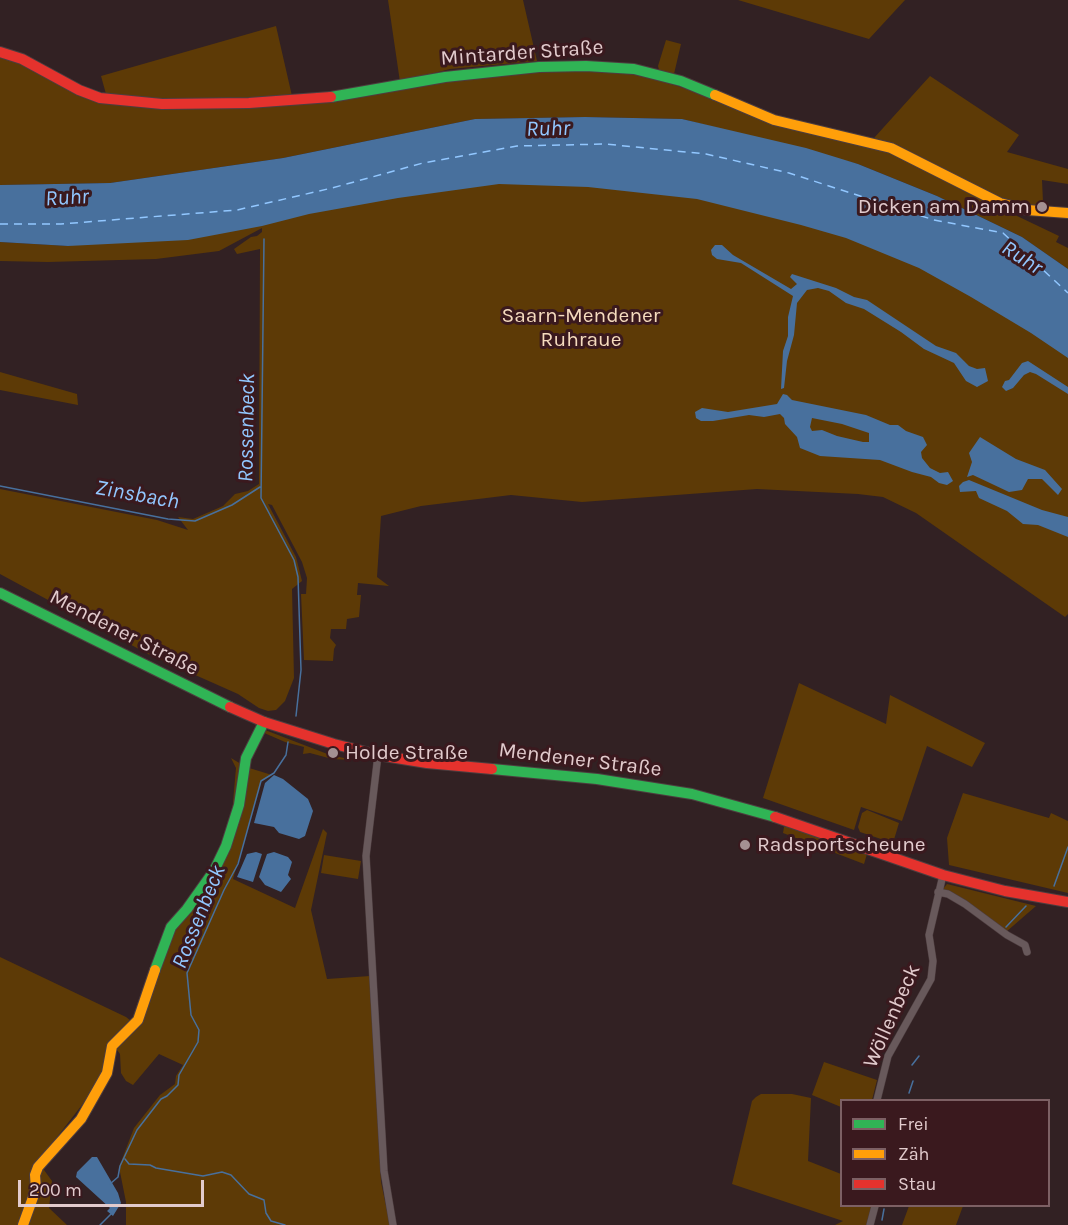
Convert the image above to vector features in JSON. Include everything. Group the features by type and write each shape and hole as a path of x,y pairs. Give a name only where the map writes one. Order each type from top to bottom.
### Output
{"main road":[{"name":"Mintarder Straße","path":"0,52 22,59 79,90 100,98 162,104 249,103 337,96 438,78 513,69 586,66 633,69 681,81 774,120 891,148 987,197 1014,208 1068,213"},
{"name":"Mendener Straße","path":"0,593 209,698 264,722 334,744 378,755 427,763 597,779 692,795 782,819 943,875 1008,891 1068,902"},
{"path":"22,1225 33,1200 38,1167 81,1119 106,1073 112,1046 138,1020 171,927 214,871 226,846 239,805 246,759 264,722"}],"street":[{"path":"378,755 366,856 384,1171 393,1225"},
{"name":"Wöllenbeck","path":"878,1099 891,1049 931,979 933,961 929,935 943,875"},
{"path":"938,892 948,894 965,904 1007,935 1025,945 1027,952"},
{"path":"870,1225 875,1207"}],"green space":[{"path":"388,0 523,0 537,61 450,69 400,82"},
{"path":"738,0 905,0 869,39"},
{"path":"276,26 292,96 180,102 106,94 101,76"},
{"path":"666,40 681,44 674,74 659,70 658,66"},
{"path":"0,55 97,100 264,104 465,77 587,69 632,72 876,147 1016,209 1015,215 1059,236 1056,242 1068,248 1068,269 1022,237 937,196 858,164 682,119 585,117 475,119 283,158 110,183 0,185"},
{"path":"930,76 1019,135 1007,152 1068,169 1068,184 1042,180 1043,202 1037,208 1015,206 874,138"},
{"name":"Saarn-Mendener Ruhraue","path":"713,164 1068,317 1068,614 1065,617 916,513 883,497 757,489 582,502 511,495 421,506 381,516 377,577 389,586 358,583 357,595 361,595 359,617 347,619 346,629 331,629 330,638 336,645 333,661 304,660 301,594 306,594 307,578 302,562 272,505 268,504 296,557 302,581 292,589 294,678 285,701 276,710 268,711 259,708 238,694 148,654 0,574 0,489 157,520 188,530 178,517 193,519 223,506 235,494 248,491 259,484 260,249 237,254 234,249 251,237 257,236 262,232 262,228 219,251 156,259 0,261 0,242 68,246 263,194"},
{"path":"0,372 77,394 78,405 0,390"},
{"path":"799,683 886,724 890,695 985,743 972,767 927,746 902,821 861,807 854,830 763,798"},
{"path":"265,730 330,755 353,760 332,759 310,753 303,754 304,747 262,732"},
{"path":"231,758 246,767 272,775 261,781 233,879 295,908 323,829 327,833 311,910 327,979 370,976 381,1182 390,1225 126,1225 126,1202 119,1167 134,1128 160,1095 175,1084 176,1076 183,1065 159,1054 133,1085 126,1081 121,1073 120,1054 115,1047 127,1036 166,940 213,877 231,825 236,768"},
{"path":"963,793 1049,818 1051,813 1068,821 1068,893 949,865 947,838"},
{"path":"867,810 899,823 893,843 860,832 858,827 862,813"},
{"path":"784,827 867,854 864,864 783,833"},
{"path":"324,855 361,861 358,879 321,873"},
{"path":"947,884 1036,906 1006,932 960,898 943,889"},
{"path":"0,957 131,1021 99,1083 39,1163 52,1181 49,1208 67,1225 0,1225"},
{"path":"824,1062 877,1080 872,1099 840,1099 840,1107 812,1095"},
{"path":"761,1094 792,1094 811,1098 808,1161 840,1174 840,1207 872,1207 868,1225 835,1225 843,1221 732,1184 752,1101"},
{"path":"909,1207 963,1207 956,1225 902,1225"}],"water":[{"name":"Ruhr","path":"585,117 682,119 806,148 858,164 937,196 1022,237 1068,269 1068,358 1031,333 919,268 846,238 697,199 588,187 499,184 398,198 309,214 262,226 188,240 68,246 0,242 0,185 110,183 283,158 475,119"},
{"path":"715,245 722,245 733,255 791,289 797,284 790,277 792,274 867,300 936,346 956,353 969,366 977,369 985,368 988,381 977,387 966,381 954,363 924,349 864,309 846,303 829,291 818,288 807,290 797,303 794,335 787,361 784,388 781,389 783,351 788,336 788,317 793,296 741,263 717,259 712,255 711,250"},
{"path":"1028,361 1068,387 1068,394 1030,372 1024,375 1013,388 1006,391 1002,387 1005,381 1009,380 1022,363"},
{"path":"783,394 792,400 866,415 890,425 898,425 906,431 923,437 927,445 921,452 922,458 930,468 940,473 948,472 953,481 947,485 939,483 931,477 880,460 820,456 800,448 797,437 785,424 780,414 701,421 696,418 695,412 702,408 728,412 777,404","holes":["812,418 842,424 869,433 869,442 837,436 822,430 812,431 810,427"]},
{"path":"980,437 1016,459 1045,470 1062,489 1058,495 1042,479 1028,479 1022,490 1009,492 973,475 967,477 972,462 969,453"},
{"path":"969,480 1042,510 1068,517 1068,537 1038,525 1023,524 1007,511 979,498 976,491 960,492 959,486"},
{"path":"274,775 283,779 308,799 313,811 305,836 299,839 279,833 274,827 254,823 265,783"},
{"path":"256,852 262,854 253,882 237,877 247,854"},
{"path":"274,852 288,857 292,862 288,875 291,879 281,892 265,885 259,877 267,854"},
{"path":"92,1157 97,1157 118,1193 121,1203 113,1216 107,1211 110,1208 76,1177 77,1172"}],"waterway":[{"name":"Rossenbeck","path":"264,239 261,498 294,560 298,577 301,670 296,716"},
{"name":"Zinsbach","path":"0,486 168,519 195,521 232,505 260,487"},
{"name":"Rossenbeck","path":"110,1184 118,1177 120,1166 137,1130 161,1099 178,1085 179,1075 198,1042 199,1030 191,1015 187,973 238,864 261,781 274,773 286,755 288,742"},
{"name":"Wöllenbeck","path":"1054,886 1068,847"},
{"name":"Wöllenbeck","path":"1006,927 1026,906"},
{"name":"Wöllenbeck","path":"912,1065 919,1056"},
{"name":"Wöllenbeck","path":"909,1093 913,1081"},
{"path":"125,1159 129,1164 150,1165 203,1176 222,1172 231,1175 249,1194 264,1200 266,1213 271,1221 285,1225"},
{"name":"Wöllenbeck","path":"882,1220 884,1209"},
{"name":"Rossenbeck","path":"100,1225 112,1213"}],"ferry route":[{"path":"0,224 61,224 237,210 332,188 423,163 517,146 605,144 706,154 789,173 934,220 1003,233 1068,293"}],"traffic: fast":[{"path":"331,97 445,77 539,67 586,66 634,69 681,81 715,95"},
{"path":"0,593 230,707"},
{"path":"155,970 171,927 214,871 226,846 239,805 246,758 264,722"},
{"path":"492,769 597,779 692,794 775,817"}],"traffic: slow":[{"path":"715,95 774,120 891,148 1000,203 1027,210 1068,213"},
{"path":"23,1225 36,1189 35,1175 38,1167 81,1119 107,1073 112,1046 138,1020 155,970"}],"traffic: jam":[{"path":"0,52 22,59 79,90 100,98 162,104 249,103 331,97"},
{"path":"230,707 264,722 378,755 427,763 492,769"},
{"path":"775,817 943,875 1005,891 1068,902"}],"place":[{"name":"Dicken am Damm","path":"1042,207"},
{"name":"Holde Straße","path":"333,753"},
{"name":"Radsportscheune","path":"745,845"}]}
